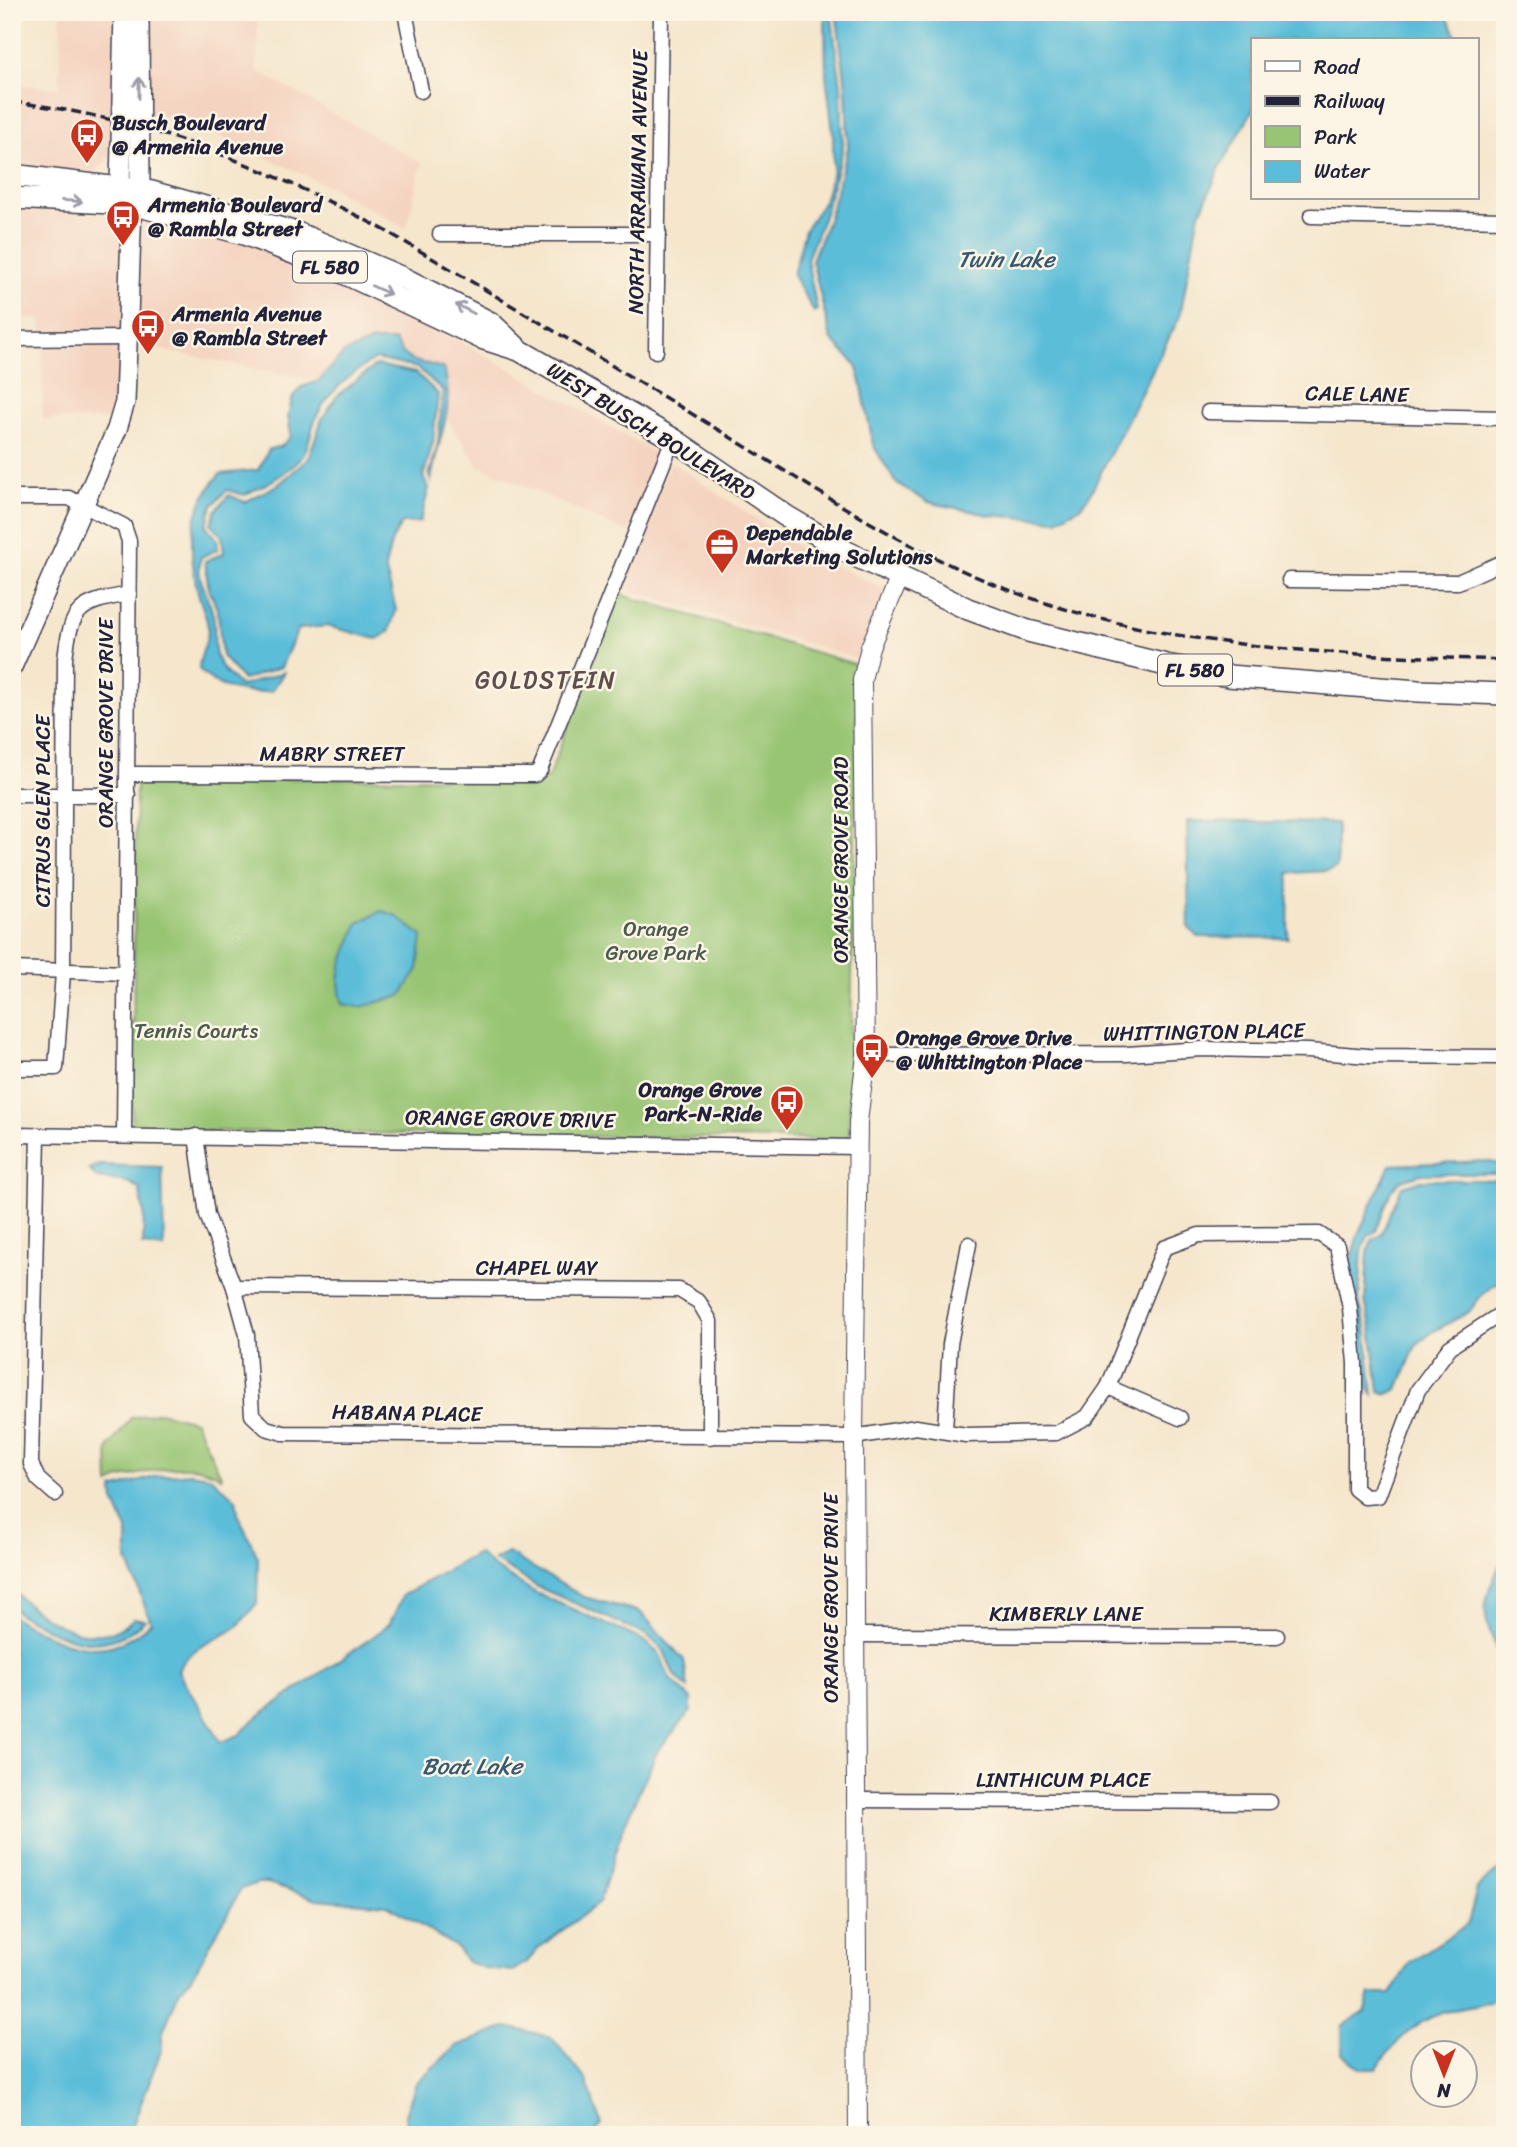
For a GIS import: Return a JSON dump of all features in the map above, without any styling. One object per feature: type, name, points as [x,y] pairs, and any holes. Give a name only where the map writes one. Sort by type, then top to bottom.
[{"type":"main road","points":[[124,12],[131,193]]},
{"type":"main road","points":[[12,667],[18,641],[84,506],[117,429],[125,402],[139,12]]},
{"type":"main road","name":"WEST BUSCH BOULEVARD","points":[[12,175],[131,193],[335,269],[481,338],[519,350],[673,439],[786,516],[900,579],[1028,631],[1166,665],[1228,676],[1418,691],[1505,694]]},
{"type":"main road","name":"WEST BUSCH BOULEVARD","points":[[12,198],[131,193]]},
{"type":"street","points":[[405,12],[421,91]]},
{"type":"street","name":"NORTH ARRAWANA AVENUE","points":[[656,352],[661,12]]},
{"type":"street","points":[[1311,216],[1505,220]]},
{"type":"street","points":[[440,234],[659,234]]},
{"type":"street","points":[[12,339],[129,338]]},
{"type":"street","name":"CALE LANE","points":[[1208,412],[1505,418]]},
{"type":"street","name":"MABRY STREET","points":[[128,774],[535,775],[540,770],[673,439]]},
{"type":"street","points":[[12,498],[69,498],[84,506]]},
{"type":"street","name":"ORANGE GROVE DRIVE","points":[[84,506],[124,526],[129,541],[124,1135],[857,1147],[854,1634],[858,2135]]},
{"type":"street","points":[[1289,580],[1458,582],[1505,561]]},
{"type":"street","name":"ORANGE GROVE ROAD","points":[[857,1147],[866,1055],[862,680],[870,647],[900,579]]},
{"type":"street","name":"CITRUS GLEN PLACE","points":[[12,1068],[56,1068],[63,973],[65,659],[68,626],[81,609],[101,599],[129,594]]},
{"type":"street","points":[[12,795],[128,795]]},
{"type":"street","points":[[12,969],[126,974]]},
{"type":"street","name":"WHITTINGTON PLACE","points":[[866,1055],[1127,1054],[1202,1049],[1308,1051],[1368,1056],[1501,1057]]},
{"type":"street","points":[[12,1135],[124,1135]]},
{"type":"street","points":[[38,1135],[31,1464],[38,1479],[55,1494]]},
{"type":"street","name":"HABANA PLACE","points":[[196,1136],[207,1216],[234,1287],[247,1335],[252,1415],[266,1428],[283,1433],[854,1437],[916,1427],[966,1435],[1056,1433],[1087,1417],[1108,1387],[1164,1248],[1199,1236],[1319,1234],[1338,1246],[1350,1308],[1355,1363],[1355,1489],[1366,1497],[1378,1496],[1418,1390],[1450,1347],[1505,1311]]},
{"type":"street","points":[[945,1430],[950,1344],[970,1244]]},
{"type":"street","name":"CHAPEL WAY","points":[[234,1287],[679,1290],[699,1302],[709,1321],[710,1437]]},
{"type":"street","points":[[1108,1387],[1180,1418]]},
{"type":"street","name":"KIMBERLY LANE","points":[[854,1634],[1277,1636]]},
{"type":"street","name":"LINTHICUM PLACE","points":[[855,1800],[1270,1801]]},
{"type":"shaded area","points":[[61,12],[118,12],[114,152],[96,172],[12,168],[12,85],[59,88]]},
{"type":"shaded area","points":[[145,12],[258,12],[257,71],[422,163],[406,228],[330,187],[183,119],[145,114]]},
{"type":"shaded area","points":[[12,205],[126,215],[123,331],[42,332],[41,319],[12,318]]},
{"type":"shaded area","points":[[138,217],[243,241],[402,308],[660,455],[628,533],[478,465],[448,420],[449,386],[434,365],[413,363],[405,359],[395,341],[328,368],[319,381],[136,345]]},
{"type":"shaded area","points":[[122,345],[113,420],[43,419],[42,346]]},
{"type":"shaded area","points":[[671,462],[801,549],[887,591],[861,660],[620,588]]},
{"type":"green space","name":"Orange Grove Park","points":[[619,594],[858,665],[849,1140],[132,1130],[136,779],[548,778]]},
{"type":"green space","points":[[160,1412],[195,1421],[222,1478],[211,1471],[185,1467],[118,1479],[109,1485],[108,1448],[131,1418]]},
{"type":"water","points":[[825,12],[831,12],[841,86],[843,148],[824,216],[807,259],[817,310],[814,312],[793,275],[805,230],[824,201],[833,171],[833,133],[826,75]]},
{"type":"water","name":"Twin Lake","points":[[836,12],[1421,12],[1448,18],[1456,35],[1453,38],[1251,38],[1251,113],[1220,167],[1198,218],[1180,316],[1089,496],[1080,507],[1057,520],[989,515],[928,502],[896,483],[873,445],[856,365],[831,339],[812,260],[829,218],[848,148],[846,86]]},
{"type":"water","points":[[373,341],[395,341],[411,360],[444,369],[448,398],[431,481],[429,476],[438,443],[443,391],[418,368],[375,359],[332,393],[315,420],[304,452],[290,468],[244,495],[227,490],[212,506],[206,526],[217,539],[218,549],[201,557],[199,564],[199,572],[213,615],[217,658],[228,674],[242,686],[284,672],[272,691],[242,691],[223,686],[199,669],[208,627],[195,579],[192,547],[196,517],[202,502],[220,474],[258,470],[269,449],[282,446],[291,436],[288,415],[293,397],[301,387],[319,381],[344,353]]},
{"type":"water","points":[[376,365],[416,373],[438,394],[433,442],[423,477],[429,488],[420,522],[402,523],[392,540],[385,567],[396,610],[389,632],[377,639],[327,626],[298,629],[281,667],[243,680],[222,656],[218,612],[208,586],[205,561],[224,553],[222,536],[211,524],[216,510],[229,495],[245,502],[279,484],[308,459],[322,419],[337,396]]},
{"type":"water","points":[[1187,821],[1337,823],[1337,867],[1328,871],[1289,873],[1288,938],[1198,937],[1189,928]]},
{"type":"water","points":[[381,911],[395,915],[422,936],[418,969],[401,996],[360,1007],[343,1004],[340,972],[358,923]]},
{"type":"water","points":[[1486,1161],[1505,1165],[1505,1174],[1422,1174],[1401,1180],[1391,1191],[1376,1231],[1368,1236],[1362,1251],[1359,1301],[1366,1328],[1373,1395],[1363,1382],[1356,1353],[1349,1266],[1358,1234],[1390,1165]]},
{"type":"water","points":[[99,1165],[162,1167],[164,1248],[143,1245],[144,1212],[139,1188],[127,1182],[97,1178],[89,1169]]},
{"type":"water","points":[[1422,1180],[1505,1180],[1505,1276],[1481,1296],[1469,1312],[1434,1331],[1416,1345],[1398,1389],[1388,1394],[1379,1391],[1365,1301],[1368,1252],[1372,1240],[1381,1235],[1402,1186]]},
{"type":"water","name":"Boat Lake","points":[[191,1473],[209,1476],[236,1499],[238,1514],[258,1558],[257,1603],[238,1626],[197,1649],[178,1670],[221,1742],[239,1735],[257,1717],[374,1636],[390,1623],[403,1595],[478,1553],[492,1566],[536,1593],[645,1641],[660,1655],[670,1679],[691,1699],[691,1711],[658,1750],[624,1825],[599,1903],[539,1948],[527,1962],[512,1971],[485,1968],[467,1962],[456,1947],[387,1905],[317,1899],[268,1883],[257,1883],[241,1889],[194,1974],[179,1992],[162,2034],[162,2048],[129,2135],[12,2135],[12,1615],[56,1639],[85,1647],[112,1646],[138,1633],[151,1622],[127,1560],[127,1530],[114,1501],[113,1489],[157,1476]]},
{"type":"water","points":[[508,1553],[584,1597],[640,1612],[684,1660],[688,1688],[674,1675],[664,1651],[647,1635],[538,1587],[494,1560]]},
{"type":"water","points":[[1505,1553],[1505,1666],[1490,1632],[1486,1609],[1491,1587]]},
{"type":"water","points":[[12,1589],[53,1622],[87,1634],[104,1634],[120,1629],[134,1618],[145,1620],[113,1640],[82,1641],[51,1631],[19,1614],[12,1607]]},
{"type":"water","points":[[1505,1864],[1505,1993],[1480,2005],[1431,2017],[1404,2035],[1376,2069],[1361,2069],[1342,2054],[1342,2026],[1364,2012],[1370,1994],[1391,1994],[1410,1962],[1468,1924],[1477,1888]]},
{"type":"water","points":[[507,2027],[551,2037],[586,2080],[602,2124],[593,2135],[410,2135],[405,2115],[416,2083],[456,2046]]},
{"type":"railway","points":[[12,102],[62,109],[159,133],[253,167],[344,209],[473,282],[864,519],[935,557],[1009,590],[1130,626],[1254,646],[1505,660]]},
{"type":"place","name":"Busch Boulevard @ Armenia Avenue","points":[[87,165]]},
{"type":"place","name":"Armenia Boulevard @ Rambla Street","points":[[123,247]]},
{"type":"place","name":"Armenia Avenue @ Rambla Street","points":[[148,356]]},
{"type":"place","name":"Dependable Marketing Solutions","points":[[722,575]]},
{"type":"place","name":"Orange Grove Drive @ Whittington Place","points":[[872,1080]]},
{"type":"place","name":"Orange Grove Park-N-Ride","points":[[787,1132]]},
{"type":"district","name":"GOLDSTEIN","points":[[546,680]]},
{"type":"park label","name":"Tennis Courts","points":[[196,1031]]}]
